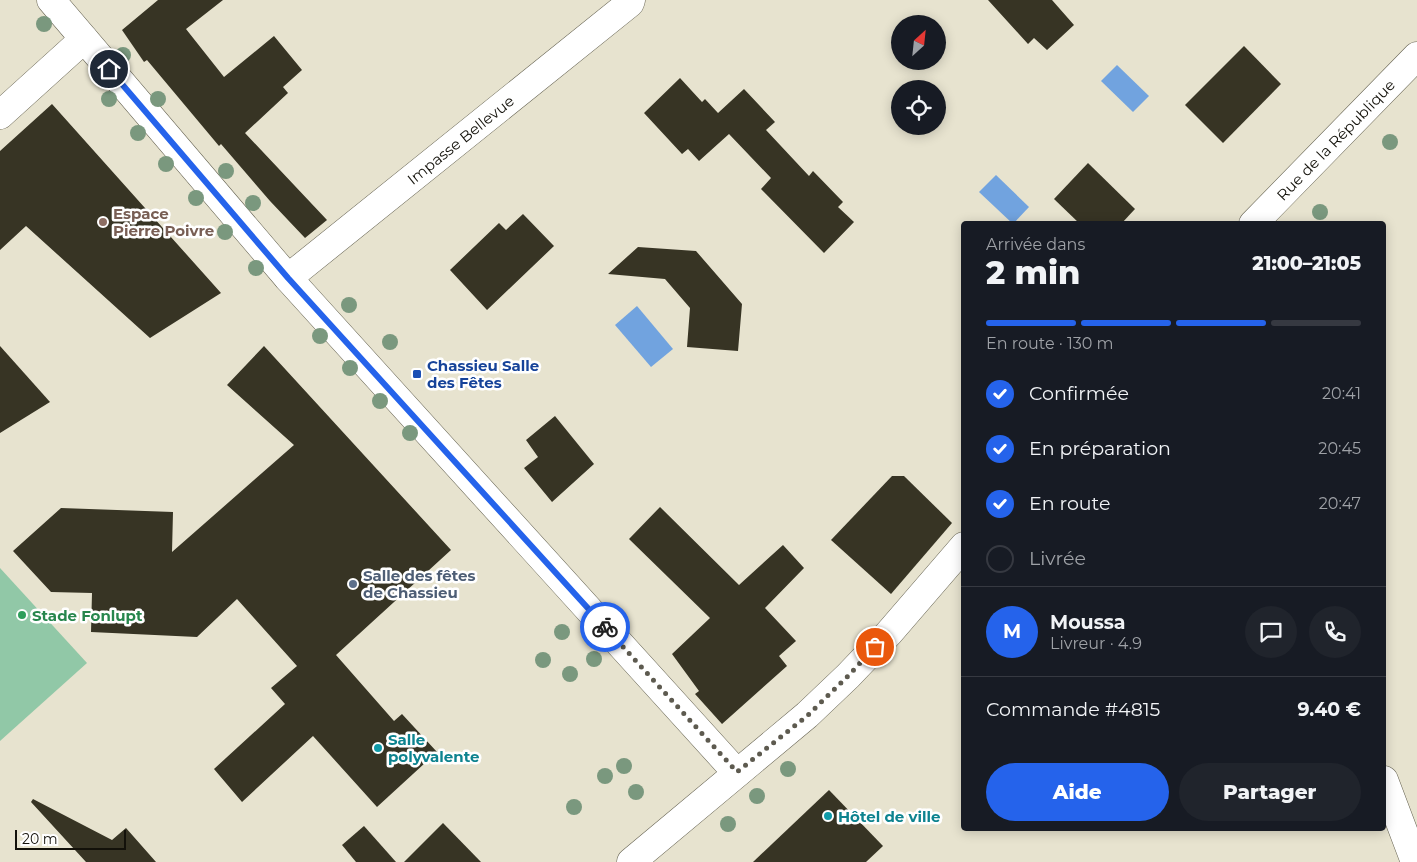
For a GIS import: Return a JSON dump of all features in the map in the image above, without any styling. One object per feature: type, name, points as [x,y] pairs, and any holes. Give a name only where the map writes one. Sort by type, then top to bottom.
[{"type":"street","points":[[51,0],[288,278],[737,772]]},
{"type":"street","name":"Impasse Bellevue","points":[[288,278],[630,3],[631,0]]},
{"type":"street","points":[[0,115],[84,39]]},
{"type":"street","name":"Rue de la République","points":[[1255,221],[1417,56]]},
{"type":"street","points":[[631,862],[737,772],[807,716],[888,633],[961,549]]},
{"type":"street","points":[[1386,785],[1415,862]]},
{"type":"green space","name":"Stade Fonlupt","points":[[0,568],[87,663],[0,741]]},
{"type":"water","points":[[1117,65],[1149,96],[1133,112],[1101,81]]},
{"type":"water","points":[[996,175],[1029,207],[1016,221],[1010,221],[979,192]]},
{"type":"water","points":[[637,306],[673,349],[651,367],[615,325]]},
{"type":"building","points":[[158,0],[223,0],[186,29],[224,77],[274,36],[302,70],[283,87],[288,93],[245,133],[327,220],[305,238],[221,144],[219,146],[147,60],[144,62],[122,30]]},
{"type":"building","points":[[988,0],[1052,0],[1074,25],[1047,50],[1034,38],[1028,44]]},
{"type":"building","points":[[1244,46],[1281,84],[1223,143],[1185,105]]},
{"type":"building","points":[[680,78],[702,102],[705,99],[718,113],[744,89],[775,122],[766,130],[809,176],[813,171],[843,202],[838,207],[854,222],[824,253],[761,189],[771,178],[729,134],[699,161],[688,149],[682,154],[644,113]]},
{"type":"building","name":"Espace Pierre Poivre","points":[[52,104],[221,293],[150,338],[26,226],[0,250],[0,151]]},
{"type":"building","points":[[1088,163],[1135,209],[1124,221],[1077,221],[1054,199]]},
{"type":"building","points":[[523,214],[554,246],[487,310],[450,270],[499,223],[506,230]]},
{"type":"building","points":[[638,247],[696,251],[742,304],[738,351],[687,347],[690,308],[665,279],[608,274]]},
{"type":"building","points":[[0,346],[50,402],[0,433]]},
{"type":"building","points":[[264,346],[451,550],[336,655],[394,721],[402,714],[437,752],[377,807],[313,736],[242,802],[214,769],[285,704],[271,688],[297,666],[237,599],[197,637],[91,632],[92,593],[51,592],[13,551],[61,508],[173,512],[172,552],[294,445],[227,385]]},
{"type":"building","points":[[555,416],[594,464],[552,502],[524,468],[538,457],[526,440]]},
{"type":"building","points":[[892,476],[904,476],[952,523],[891,594],[831,540]]},
{"type":"building","points":[[660,507],[739,585],[783,545],[804,568],[765,608],[796,641],[779,656],[787,666],[722,724],[695,694],[699,691],[672,654],[710,618],[629,539]]},
{"type":"building","name":"Hôtel de ville","points":[[829,790],[883,846],[866,862],[753,862]]},
{"type":"building","points":[[33,799],[112,840],[126,828],[156,862],[86,862],[31,802]]},
{"type":"building","points":[[443,823],[481,862],[404,862]]},
{"type":"building","points":[[364,826],[396,862],[356,862],[342,845]]},
{"type":"way so far","points":[[605,627],[737,772],[807,716],[875,647]]},
{"type":"place","name":"Espace Pierre Poivre","points":[[103,222]]},
{"type":"place","name":"Chassieu Salle des Fêtes","points":[[417,374]]},
{"type":"place","name":"Salle des fêtes de Chassieu","points":[[353,584]]},
{"type":"place","name":"Stade Fonlupt","points":[[22,615]]},
{"type":"place","name":"Salle polyvalente","points":[[378,748]]},
{"type":"place","name":"Hôtel de ville","points":[[828,816]]},
{"type":"route","points":[[109,69],[288,278],[605,627]]}]
